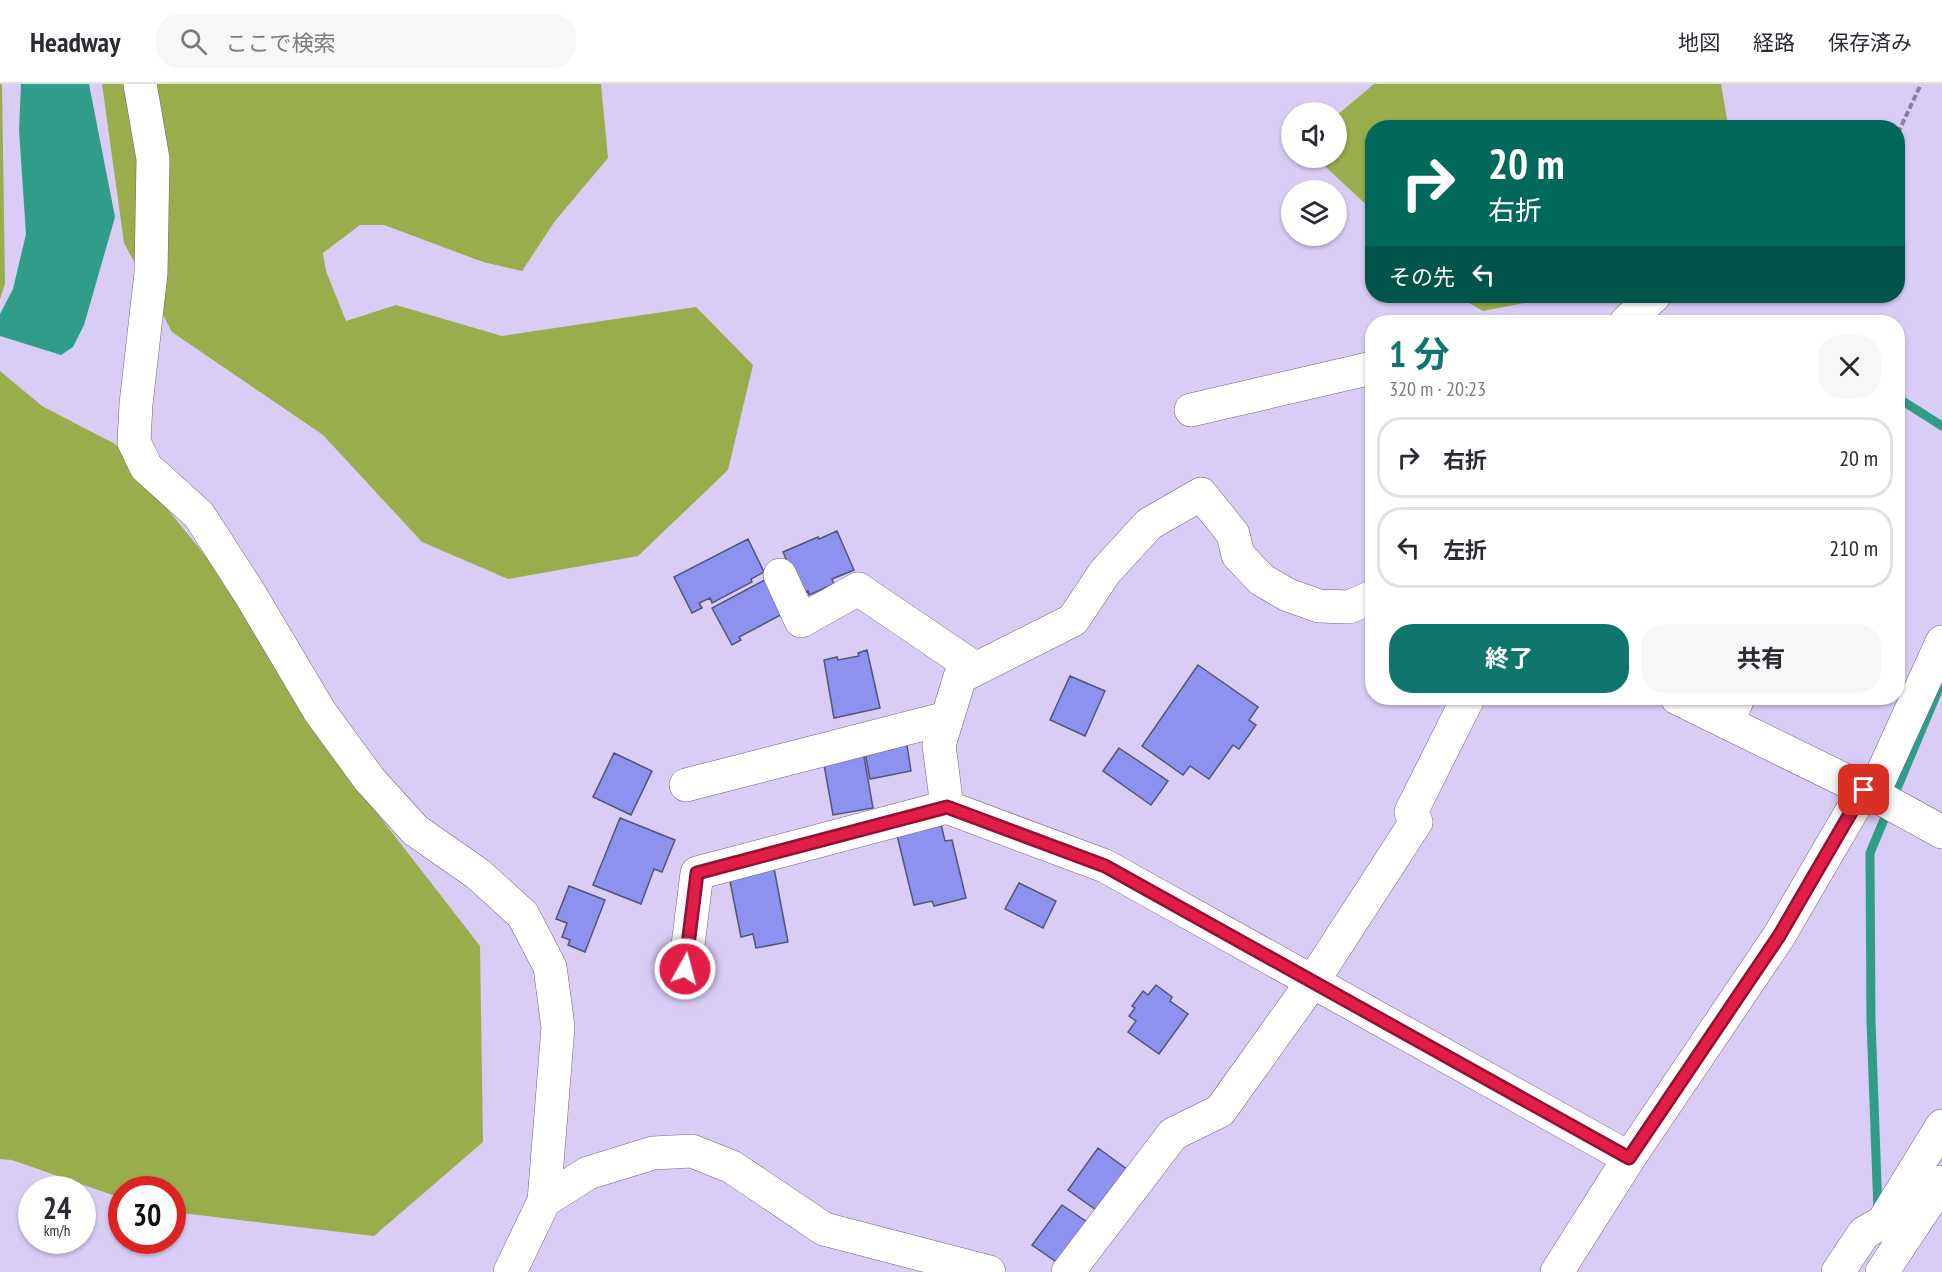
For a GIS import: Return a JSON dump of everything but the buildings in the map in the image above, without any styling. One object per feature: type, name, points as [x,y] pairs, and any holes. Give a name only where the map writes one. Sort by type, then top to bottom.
[{"type":"street","points":[[140,84],[153,159],[151,273],[136,404],[134,442],[146,467],[199,515],[250,594],[320,712],[369,779],[416,830],[478,874],[523,915],[550,967],[558,1027],[544,1201],[510,1272]]},
{"type":"street","points":[[1634,315],[1646,303]]},
{"type":"street","points":[[1191,410],[1365,370]]},
{"type":"street","points":[[947,807],[939,745],[960,677],[1073,620],[1105,572],[1149,524],[1201,494],[1233,534],[1238,555],[1262,579],[1288,595],[1319,606],[1349,607],[1365,600]]},
{"type":"street","points":[[780,575],[801,621],[858,589],[976,669]]},
{"type":"street","points":[[1557,1272],[1629,1158],[1779,936],[1880,798],[1942,642]]},
{"type":"street","points":[[1068,1272],[1173,1134],[1221,1111],[1313,981],[1416,822],[1411,812],[1464,705]]},
{"type":"street","points":[[1710,705],[1733,710],[1880,798],[1942,832]]},
{"type":"street","points":[[686,785],[947,718]]},
{"type":"street","points":[[685,969],[697,873],[947,807],[1105,866],[1629,1158]]},
{"type":"street","points":[[1857,1268],[1864,1233],[1878,1225],[1942,1125]]},
{"type":"street","points":[[544,1201],[588,1173],[652,1153],[692,1151],[732,1167],[824,1229],[989,1272]]},
{"type":"street","points":[[1857,1268],[1942,1182]]},
{"type":"path","points":[[1904,120],[1921,84]]},
{"type":"shaded area","points":[[0,84],[2,84],[5,284],[0,299]]},
{"type":"shaded area","points":[[21,84],[89,84],[115,217],[84,325],[73,347],[61,355],[0,336],[0,314],[13,289],[26,234],[19,130]]},
{"type":"shaded area","points":[[102,84],[601,84],[608,158],[555,221],[522,271],[483,262],[384,225],[360,225],[323,253],[326,271],[346,321],[396,305],[502,336],[696,307],[753,365],[728,470],[638,556],[508,579],[422,542],[323,435],[172,332],[124,243]]},
{"type":"shaded area","points":[[1374,84],[1721,84],[1727,120],[1365,120],[1365,204],[1347,187],[1347,180],[1340,180],[1327,168],[1347,168],[1347,107]]},
{"type":"shaded area","points":[[1469,303],[1524,303],[1483,311]]},
{"type":"shaded area","points":[[0,371],[42,406],[115,444],[228,584],[318,737],[480,946],[483,1142],[374,1236],[186,1214],[186,1176],[108,1176],[108,1193],[96,1189],[96,1176],[58,1176],[12,1160],[0,1159]]},
{"type":"waterway","points":[[1905,402],[1942,426]]},
{"type":"waterway","points":[[1878,1211],[1871,1021],[1870,853],[1942,681]]},
{"type":"route","points":[[685,969],[697,873],[947,807],[1105,866],[1629,1158],[1779,936],[1864,790]]}]
